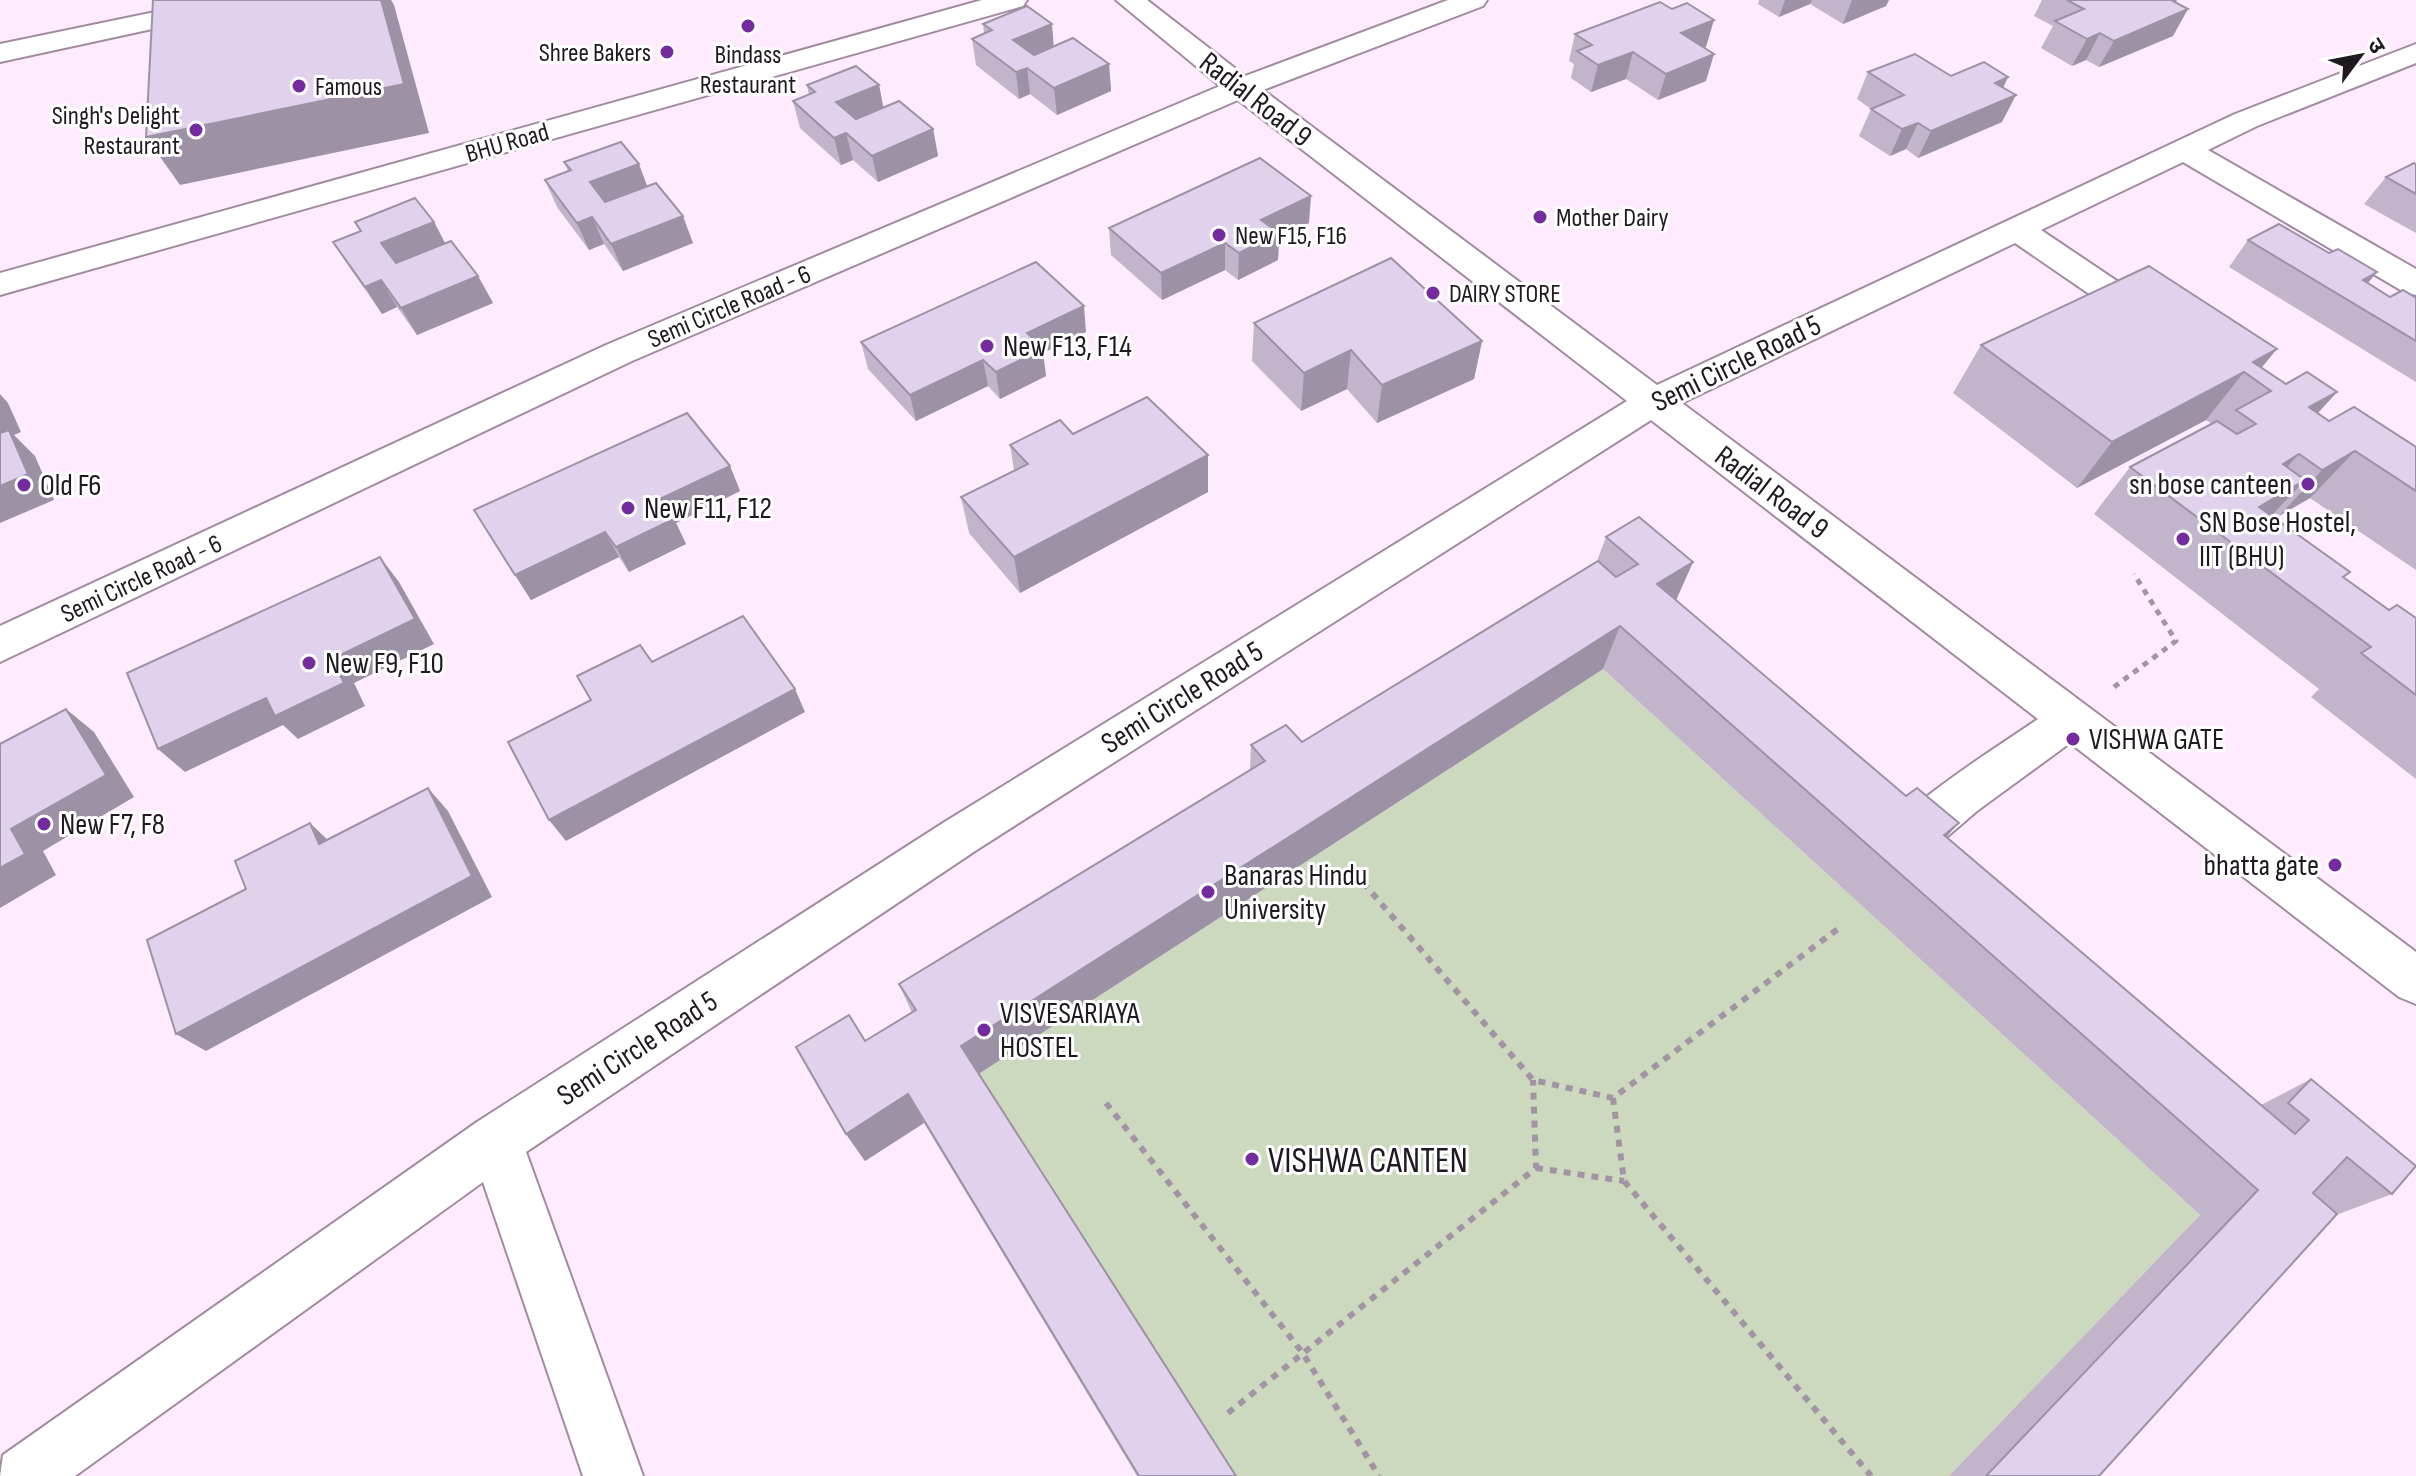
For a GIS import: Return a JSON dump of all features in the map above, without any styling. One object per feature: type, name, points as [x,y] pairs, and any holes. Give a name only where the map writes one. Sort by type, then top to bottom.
[{"type":"street","name":"BHU Road","points":[[0,284],[1013,0]]},
{"type":"street","name":"Radial Road 9","points":[[1130,0],[1652,402],[2416,981]]},
{"type":"street","name":"Semi Circle Road - 6","points":[[0,645],[619,353],[1241,88],[1473,0]]},
{"type":"street","points":[[0,53],[179,15]]},
{"type":"street","name":"Semi Circle Road 5","points":[[24,1476],[496,1141],[959,837],[1652,402],[2246,120],[2416,53]]},
{"type":"street","points":[[2185,150],[2416,284]]},
{"type":"street","points":[[2017,229],[2184,343]]},
{"type":"street","points":[[1891,857],[1961,797],[2071,719]]},
{"type":"street","points":[[496,1141],[613,1476]]},
{"type":"path","points":[[2071,719],[2176,641],[2134,574]]},
{"type":"path","points":[[1354,872],[1533,1080],[1613,1098],[1839,928]]},
{"type":"path","points":[[1533,1080],[1536,1168]]},
{"type":"path","points":[[1613,1098],[1624,1181],[1871,1476]]},
{"type":"path","points":[[1106,1103],[1302,1352],[1379,1476]]},
{"type":"path","points":[[1228,1413],[1536,1168],[1624,1181]]},
{"type":"green space","points":[[1603,669],[2200,1215],[1949,1476],[1227,1476],[974,1077]]},
{"type":"building","points":[[153,0],[381,0],[404,84],[146,137]]},
{"type":"building","points":[[2067,0],[2171,0],[2188,9],[2114,41],[2100,33],[2087,39],[2055,21],[2084,9]]},
{"type":"building","points":[[1660,2],[1672,9],[1687,3],[1714,20],[1681,33],[1714,54],[1666,74],[1633,52],[1598,65],[1577,51],[1592,45],[1575,34]]},
{"type":"building","points":[[1027,6],[1052,24],[1013,40],[1034,55],[1073,38],[1109,64],[1054,88],[1027,68],[1016,72],[972,39],[992,30],[983,24]]},
{"type":"building","points":[[1915,54],[1951,76],[1984,62],[2008,77],[1995,83],[2016,95],[1931,131],[1918,123],[1902,129],[1871,109],[1904,95],[1868,72]]},
{"type":"building","points":[[856,66],[879,85],[836,102],[856,119],[899,101],[933,129],[872,156],[846,133],[834,138],[793,101],[815,92],[807,85]]},
{"type":"building","points":[[621,142],[639,164],[590,182],[605,202],[656,183],[683,216],[611,244],[592,217],[577,223],[545,180],[571,170],[564,162]]},
{"type":"building","points":[[1260,158],[1311,196],[1261,220],[1279,233],[1239,253],[1225,243],[1161,273],[1109,228]]},
{"type":"building","points":[[2414,163],[2416,194],[2386,177]]},
{"type":"building","points":[[415,198],[434,222],[381,243],[396,263],[451,241],[478,276],[401,308],[381,280],[365,287],[333,242],[361,231],[355,222]]},
{"type":"building","points":[[2279,224],[2329,253],[2338,249],[2377,272],[2363,280],[2390,297],[2403,290],[2416,298],[2416,341],[2248,240]]},
{"type":"building","points":[[1391,258],[1482,341],[1382,385],[1351,350],[1304,373],[1254,323]]},
{"type":"building","points":[[1036,262],[1084,306],[1027,333],[1043,349],[996,372],[983,360],[910,395],[861,342]]},
{"type":"building","points":[[2149,266],[2277,349],[2253,362],[2286,384],[2307,372],[2337,392],[2309,407],[2329,421],[2354,407],[2416,447],[2416,491],[2355,451],[2322,470],[2299,454],[2283,464],[2305,480],[2259,507],[2350,572],[2343,577],[2389,610],[2397,605],[2416,618],[2416,695],[2361,653],[2371,647],[2130,467],[2217,421],[2237,434],[2256,424],[2236,410],[2271,391],[2244,372],[2112,442],[1981,345]]},
{"type":"building","points":[[1147,397],[1208,455],[1014,557],[961,497],[1028,464],[1010,445],[1060,420],[1073,434]]},
{"type":"building","name":"New F11, F12","points":[[687,413],[730,466],[660,499],[674,519],[616,547],[605,532],[515,575],[474,510]]},
{"type":"building","points":[[9,430],[28,474],[0,486],[0,433]]},
{"type":"building","points":[[1639,517],[1693,562],[1657,584],[1906,796],[1917,788],[1959,823],[1944,835],[2295,1134],[2309,1120],[2288,1103],[2311,1079],[2416,1166],[2392,1194],[2347,1157],[2313,1193],[2337,1214],[2099,1476],[1986,1476],[2258,1190],[1620,626],[961,1046],[1236,1476],[1139,1476],[908,1094],[846,1134],[796,1047],[849,1015],[865,1041],[916,1010],[899,984],[1265,761],[1251,745],[1286,725],[1302,742],[1598,561],[1616,577],[1638,564],[1606,537]]},
{"type":"building","points":[[380,557],[415,619],[332,659],[344,683],[275,716],[266,698],[158,749],[127,673]]},
{"type":"building","points":[[743,616],[795,689],[549,820],[508,742],[591,700],[577,676],[640,645],[652,662]]},
{"type":"building","points":[[66,709],[106,775],[11,829],[25,854],[0,868],[0,744]]},
{"type":"building","points":[[428,788],[472,876],[176,1034],[147,940],[246,889],[235,861],[310,823],[319,844]]},
{"type":"place","name":"Bindass Restaurant","points":[[748,26]]},
{"type":"place","name":"Shree Bakers","points":[[667,52]]},
{"type":"place","name":"Famous","points":[[299,86]]},
{"type":"place","name":"Singh's Delight Restaurant","points":[[196,130]]},
{"type":"place","name":"Mother Dairy","points":[[1540,217]]},
{"type":"place","name":"New F15, F16","points":[[1219,235]]},
{"type":"place","name":"DAIRY STORE","points":[[1433,293]]},
{"type":"place","name":"New F13, F14","points":[[987,346]]},
{"type":"place","name":"sn bose canteen","points":[[2308,484]]},
{"type":"place","name":"Old F6","points":[[24,485]]},
{"type":"place","name":"New F11, F12","points":[[628,508]]},
{"type":"place","name":"SN Bose Hostel, IIT (BHU)","points":[[2183,539]]},
{"type":"place","name":"New F9, F10","points":[[309,663]]},
{"type":"place","name":"VISHWA GATE","points":[[2073,739]]},
{"type":"place","name":"New F7, F8","points":[[44,824]]},
{"type":"place","name":"bhatta gate","points":[[2335,865]]},
{"type":"place","name":"Banaras Hindu University","points":[[1208,892]]},
{"type":"place","name":"VISVESARIAYA HOSTEL","points":[[984,1030]]},
{"type":"place","name":"VISHWA CANTEN","points":[[1252,1159]]}]
